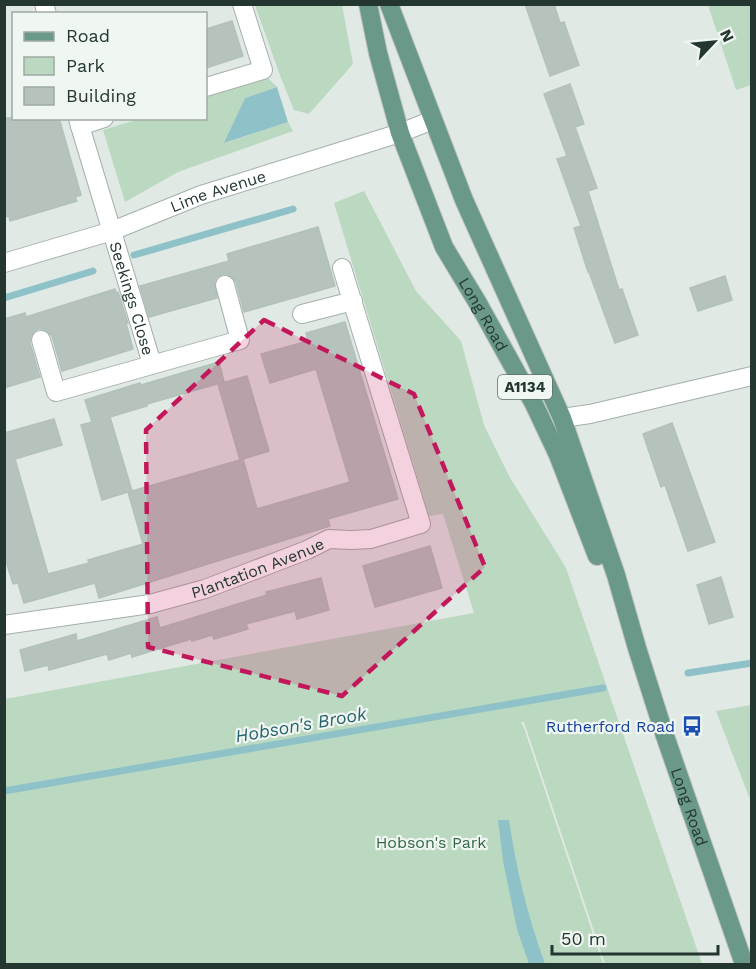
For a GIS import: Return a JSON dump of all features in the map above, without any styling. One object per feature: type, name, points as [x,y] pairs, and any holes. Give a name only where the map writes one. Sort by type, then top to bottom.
[{"type":"main road","name":"Long Road","points":[[368,4],[378,53],[400,133],[444,247],[534,404],[558,455],[604,574],[637,648]]},
{"type":"main road","name":"Long Road","points":[[389,4],[464,200],[562,418],[616,574],[664,733],[744,964]]},
{"type":"street","points":[[207,87],[263,70],[242,4]]},
{"type":"street","name":"Lime Avenue","points":[[4,262],[112,231],[201,195],[400,133],[433,120]]},
{"type":"street","name":"Seekings Close","points":[[79,122],[152,364]]},
{"type":"street","name":"Plantation Avenue","points":[[4,626],[150,604],[205,590],[307,550],[329,539],[371,539],[421,524],[342,268]]},
{"type":"street","name":"Seekings Close","points":[[41,340],[56,392],[240,340],[225,285]]},
{"type":"street","points":[[302,314],[353,301]]},
{"type":"street","points":[[562,418],[590,414],[752,376]]},
{"type":"highlighted area","points":[[264,320],[414,394],[485,567],[342,696],[148,647],[146,430]]},
{"type":"green space","points":[[255,5],[342,5],[353,64],[309,114],[294,110]]},
{"type":"green space","points":[[708,5],[751,5],[751,85],[736,90]]},
{"type":"green space","points":[[268,78],[277,87],[245,98],[225,143],[288,122],[293,131],[178,172],[125,202],[103,130],[136,120],[207,120],[207,97]]},
{"type":"green space","name":"Hobson's Park","points":[[364,191],[416,291],[461,341],[484,425],[509,476],[566,568],[702,964],[605,964],[524,722],[521,722],[603,964],[5,964],[5,699],[474,613],[443,514],[429,516],[334,203]]},
{"type":"green space","points":[[752,705],[751,802],[716,711]]},
{"type":"water","points":[[277,87],[288,122],[224,143],[245,98]]},
{"type":"water","points":[[498,820],[509,820],[523,893],[545,964],[529,964],[517,929],[503,861]]},
{"type":"building","points":[[525,4],[554,4],[560,23],[564,22],[579,65],[550,76]]},
{"type":"building","points":[[232,21],[243,56],[207,68],[207,29]]},
{"type":"building","points":[[570,84],[584,124],[575,127],[597,188],[588,191],[619,290],[622,289],[638,335],[615,343],[574,228],[581,226],[557,159],[567,156],[544,94]]},
{"type":"building","points":[[4,118],[60,120],[81,195],[75,197],[77,201],[10,221],[9,216],[4,217]]},
{"type":"building","points":[[318,227],[335,286],[244,312],[236,282],[232,277],[223,274],[217,277],[214,283],[217,298],[149,317],[140,286],[229,261],[227,254]]},
{"type":"building","points":[[725,276],[732,300],[698,311],[690,288]]},
{"type":"building","points":[[115,289],[128,323],[126,323],[133,349],[62,371],[52,336],[43,329],[38,329],[30,338],[30,343],[40,377],[4,388],[4,319],[25,313],[26,317]]},
{"type":"building","points":[[345,322],[398,499],[328,519],[330,526],[99,598],[95,583],[24,603],[18,583],[13,584],[4,555],[4,433],[54,419],[62,445],[15,459],[48,574],[89,563],[88,560],[143,544],[128,492],[102,500],[81,425],[92,422],[85,400],[140,383],[141,385],[219,362],[224,382],[110,417],[132,491],[240,460],[218,384],[247,376],[269,451],[243,459],[257,509],[350,482],[316,369],[270,383],[261,354],[308,341],[306,333]]},
{"type":"building","points":[[672,423],[715,542],[688,551],[665,485],[661,487],[643,434]]},
{"type":"building","points":[[430,546],[442,588],[375,607],[363,566]]},
{"type":"building","points":[[721,577],[733,617],[709,624],[697,585]]},
{"type":"building","points":[[321,578],[329,610],[297,619],[295,611],[246,624],[248,629],[214,639],[212,635],[192,641],[191,639],[132,657],[131,653],[109,660],[107,654],[49,670],[48,665],[25,671],[20,650],[76,634],[77,641],[157,617],[160,628],[267,595],[266,592]]},
{"type":"waterway","points":[[134,255],[293,209]]},
{"type":"waterway","points":[[4,298],[93,271]]},
{"type":"waterway","name":"Hobson's Brook","points":[[688,673],[752,663]]},
{"type":"waterway","name":"Hobson's Brook","points":[[4,791],[603,688]]},
{"type":"place","name":"Rutherford Road","points":[[692,726]]}]
